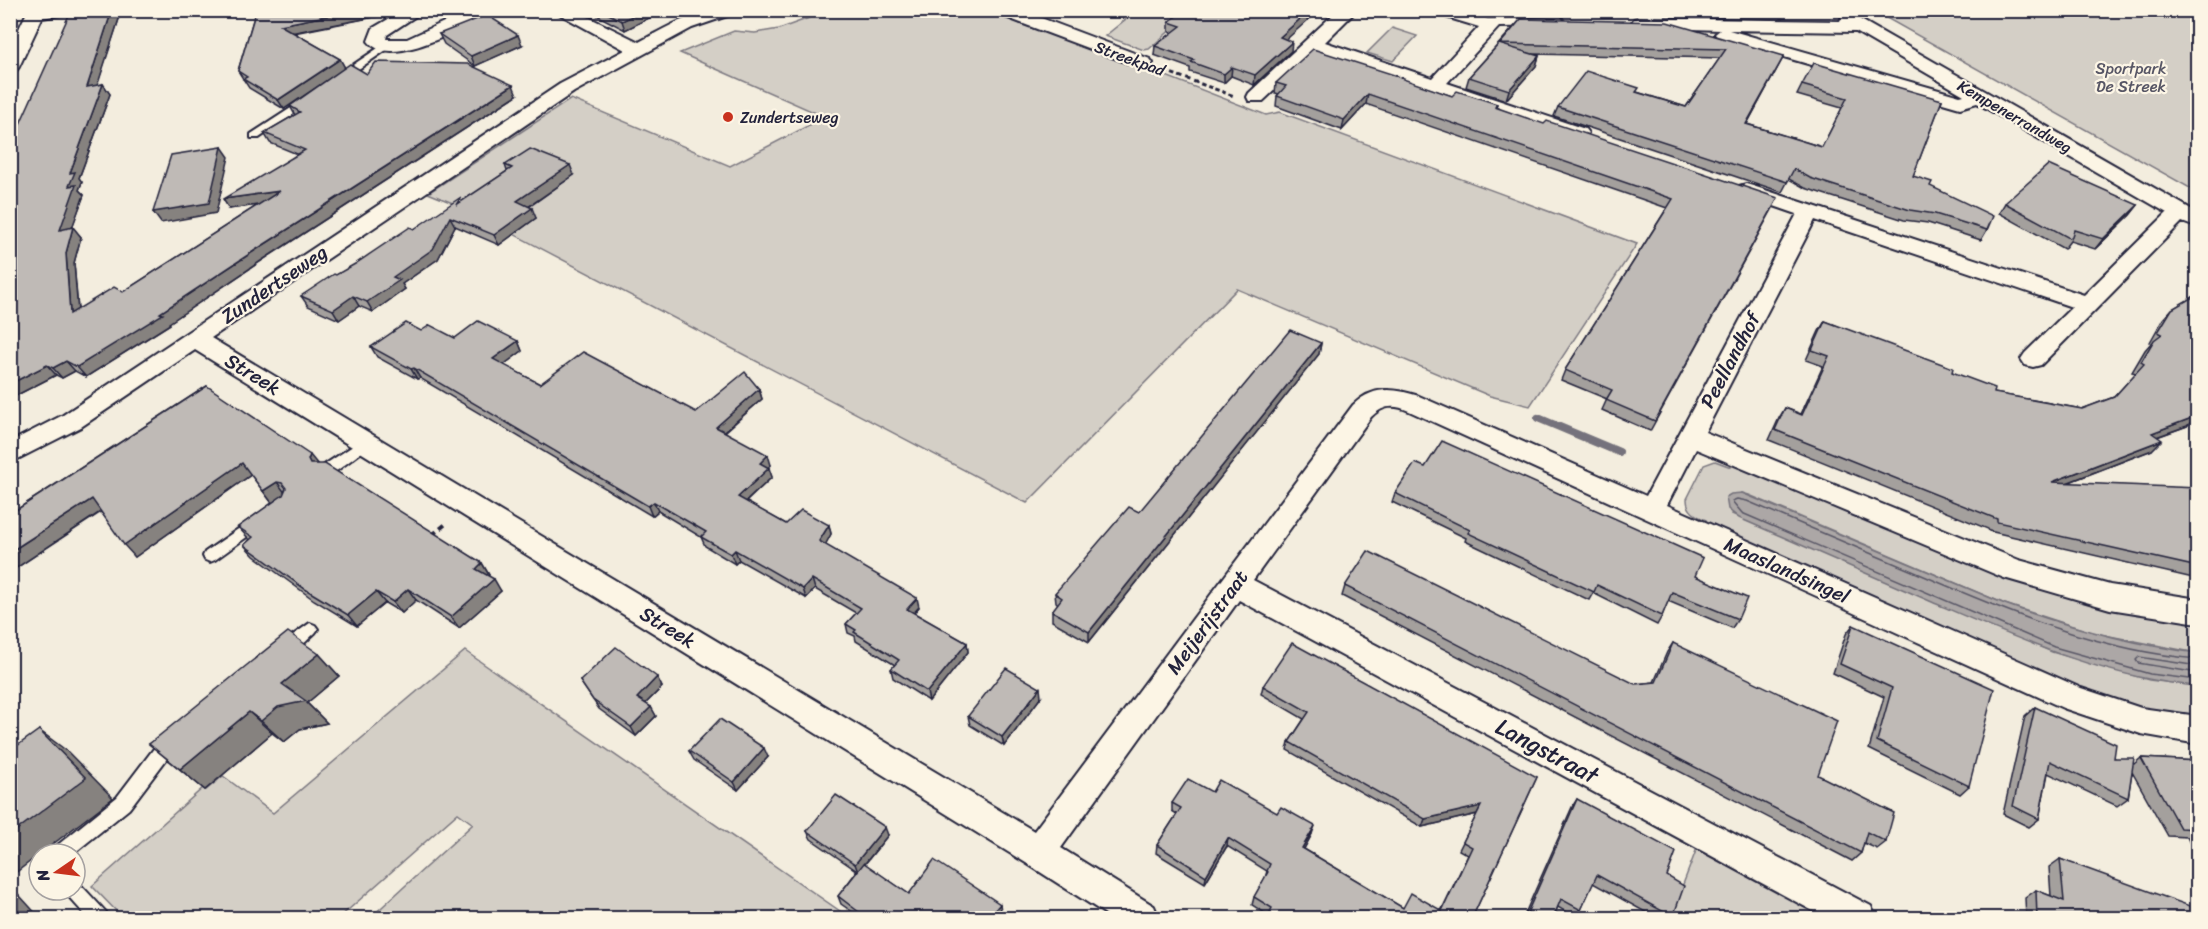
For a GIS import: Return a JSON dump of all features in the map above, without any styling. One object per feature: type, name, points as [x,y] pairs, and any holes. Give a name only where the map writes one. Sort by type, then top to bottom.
[{"type":"street","points":[[10,67],[36,12],[60,10]]},
{"type":"street","points":[[417,10],[379,32],[377,41],[387,46],[411,44],[485,10]]},
{"type":"street","points":[[560,10],[638,48]]},
{"type":"street","name":"Zundertseweg","points":[[10,454],[72,421],[567,88],[686,24],[727,10]]},
{"type":"street","name":"Streekpad","points":[[1003,10],[1144,63]]},
{"type":"street","points":[[1256,97],[1349,10]]},
{"type":"street","points":[[1442,10],[1490,25]]},
{"type":"street","name":"Kempenerrandweg","points":[[1832,10],[2189,217]]},
{"type":"street","points":[[1435,85],[1490,25],[1503,21],[1576,22]]},
{"type":"street","points":[[1622,23],[1861,27]]},
{"type":"street","points":[[1689,24],[1960,102],[1979,96]]},
{"type":"street","points":[[1313,44],[1594,138]]},
{"type":"street","points":[[1730,184],[2087,304]]},
{"type":"street","name":"Peellandhof","points":[[1652,509],[1809,211]]},
{"type":"street","points":[[2032,359],[2087,304],[2189,217]]},
{"type":"street","name":"Streek","points":[[194,338],[1038,852],[1142,918]]},
{"type":"street","name":"Maaslandsingel","points":[[1382,398],[1409,401],[2074,699],[2141,721],[2198,730]]},
{"type":"street","name":"Meijerijstraat","points":[[1038,852],[1362,411],[1370,403],[1382,398]]},
{"type":"street","points":[[1690,436],[2014,570],[2110,597],[2198,610]]},
{"type":"street","name":"Langstraat","points":[[1235,584],[1858,918]]},
{"type":"lane","points":[[332,84],[387,46]]},
{"type":"lane","points":[[255,136],[313,97]]},
{"type":"lane","points":[[327,471],[365,443]]},
{"type":"lane","points":[[210,556],[267,515]]},
{"type":"lane","points":[[269,662],[310,628]]},
{"type":"lane","points":[[75,842],[123,803],[164,748],[190,726]]},
{"type":"lane","points":[[85,902],[100,918]]},
{"type":"path","name":"Streekpad","points":[[1144,63],[1252,102],[1256,97]]},
{"type":"path","points":[[432,536],[469,505]]},
{"type":"green space","points":[[997,10],[1266,115],[1280,112],[1637,244],[1530,406],[1490,396],[1237,289],[1027,503],[460,206],[428,193],[571,99],[730,166],[825,117],[680,53],[734,31],[755,33],[779,29],[809,18],[819,11]]},
{"type":"green space","points":[[1136,11],[1163,11],[1183,19],[1149,49],[1144,50],[1105,36]]},
{"type":"green space","name":"Sportpark De Streek","points":[[1874,11],[2197,11],[2197,192]]},
{"type":"green space","points":[[1392,28],[1417,36],[1393,61],[1367,53]]},
{"type":"green space","points":[[1715,461],[1731,467],[1734,462],[1994,570],[2197,619],[2197,653],[2094,633],[2005,604],[1749,495],[1742,493],[1732,514],[2052,652],[2149,680],[2197,686],[2197,720],[2122,707],[1704,526],[1706,520],[1693,512],[1687,499],[1704,465]]},
{"type":"green space","points":[[465,651],[850,918],[370,918],[473,824],[458,813],[339,918],[123,918],[92,886],[203,788],[206,790],[223,776],[273,813]]},
{"type":"green space","points":[[1697,848],[1837,918],[1670,918]]},
{"type":"water","points":[[1742,493],[2005,604],[2124,640],[2197,653],[2197,686],[2162,682],[2095,666],[2029,643],[1964,616],[1739,518],[1728,509],[1726,497]]},
{"type":"building","points":[[112,10],[87,87],[103,84],[70,173],[75,172],[69,186],[76,185],[60,230],[73,227],[66,253],[70,314],[114,287],[123,292],[280,191],[223,199],[305,150],[264,133],[300,112],[290,106],[350,64],[367,74],[376,62],[468,64],[513,85],[160,313],[163,314],[77,367],[66,361],[53,368],[47,365],[10,384],[10,146],[69,15]]},
{"type":"building","points":[[256,10],[356,10],[280,25],[340,59],[278,100],[243,79],[247,77],[238,71]]},
{"type":"building","points":[[601,10],[644,10],[622,21]]},
{"type":"building","points":[[1184,10],[1310,10],[1280,37],[1292,42],[1255,75],[1232,67],[1224,74],[1155,46],[1181,26],[1169,22]]},
{"type":"building","points":[[487,15],[518,35],[471,56],[439,34]]},
{"type":"building","points":[[1521,19],[1667,22],[1784,56],[1746,124],[1822,147],[1847,98],[1802,85],[1814,63],[1942,100],[1913,176],[1932,182],[1930,186],[1993,216],[1987,230],[1935,214],[1910,210],[1810,178],[1794,169],[1787,182],[1558,107],[1586,71],[1639,88],[1636,92],[1686,107],[1726,49],[1500,44]]},
{"type":"building","points":[[1499,44],[1539,56],[1509,90],[1469,77]]},
{"type":"building","points":[[1313,49],[1452,96],[1457,91],[1497,104],[1495,107],[1544,124],[1547,121],[1778,198],[1655,421],[1606,400],[1612,390],[1565,370],[1673,199],[1368,94],[1344,120],[1277,96],[1286,86],[1276,83]]},
{"type":"building","points":[[222,147],[209,203],[153,212],[171,155]]},
{"type":"building","points":[[530,149],[570,165],[517,201],[532,208],[494,235],[450,217],[433,249],[393,277],[400,280],[367,302],[353,296],[333,310],[301,296],[334,274],[355,264],[410,227],[414,229],[461,197],[456,205],[512,168],[505,165]]},
{"type":"building","points":[[2048,165],[2138,205],[2103,239],[2074,230],[2071,239],[2005,203]]},
{"type":"building","points":[[2198,294],[2197,416],[2152,433],[2162,440],[2052,482],[2198,488],[2198,567],[1997,522],[1997,519],[1775,430],[1785,408],[1802,415],[1829,356],[1812,350],[1825,321],[1953,368],[1952,372],[1995,388],[1994,393],[2082,409],[2114,397],[2144,364],[2141,362],[2154,340],[2162,334],[2158,332],[2172,309]]},
{"type":"building","points":[[478,321],[518,341],[493,359],[540,384],[583,352],[696,412],[745,372],[759,389],[716,427],[768,455],[760,463],[769,468],[738,497],[786,524],[801,510],[829,525],[819,541],[917,598],[907,609],[967,643],[927,692],[891,669],[899,660],[854,632],[856,630],[846,624],[861,608],[812,579],[803,589],[735,550],[731,554],[701,537],[706,532],[654,502],[648,506],[414,368],[411,369],[371,347],[406,323],[421,331],[430,325],[455,338]]},
{"type":"building","points":[[1290,330],[1321,343],[1089,632],[1052,611],[1062,598],[1055,593],[1129,507],[1139,512]]},
{"type":"building","points":[[207,386],[310,455],[308,460],[310,464],[325,464],[482,563],[476,569],[494,579],[451,617],[408,589],[393,602],[376,592],[348,615],[305,589],[244,545],[253,537],[238,527],[283,495],[286,488],[282,483],[277,482],[263,491],[242,463],[124,545],[92,499],[10,552],[10,514]]},
{"type":"building","points":[[1442,441],[1703,558],[1695,576],[1747,598],[1738,619],[1672,592],[1662,616],[1597,585],[1594,592],[1468,533],[1470,530],[1395,493],[1415,463],[1425,467]]},
{"type":"building","points":[[1368,551],[1635,684],[1656,682],[1673,643],[1837,721],[1818,775],[1894,813],[1886,842],[1867,832],[1861,853],[1345,586]]},
{"type":"building","points":[[1853,625],[1994,689],[1969,786],[1877,741],[1892,688],[1840,664]]},
{"type":"building","points":[[288,632],[319,654],[282,684],[306,701],[278,707],[261,721],[249,712],[180,769],[149,744]]},
{"type":"building","points":[[1292,643],[1537,777],[1472,918],[1276,918],[1269,914],[1272,908],[1254,897],[1270,864],[1228,838],[1206,876],[1157,845],[1181,808],[1172,803],[1188,779],[1212,792],[1219,780],[1277,813],[1281,807],[1315,826],[1302,848],[1403,908],[1411,893],[1442,911],[1472,847],[1463,842],[1481,806],[1425,819],[1289,742],[1309,712],[1263,686]]},
{"type":"building","points":[[616,647],[657,677],[637,698],[651,707],[631,727],[593,700],[580,681]]},
{"type":"building","points":[[1006,668],[1040,688],[1002,737],[968,716]]},
{"type":"building","points":[[2035,707],[2116,744],[2114,758],[2134,758],[2128,798],[2050,761],[2039,819],[2013,806]]},
{"type":"building","points":[[720,719],[764,748],[734,782],[689,751]]},
{"type":"building","points":[[39,730],[86,778],[10,835],[10,751]]},
{"type":"building","points":[[2141,758],[2198,761],[2198,829],[2180,828]]},
{"type":"building","points":[[836,795],[885,827],[855,864],[807,831]]},
{"type":"building","points":[[1577,799],[1676,852],[1667,876],[1684,886],[1673,917],[1597,875],[1581,910],[1561,899],[1553,918],[1525,918]]},
{"type":"building","points":[[2060,859],[2198,909],[2198,918],[2037,918],[2036,890],[2064,901]]},
{"type":"building","points":[[934,860],[1000,904],[988,918],[854,918],[859,912],[838,896],[864,863],[909,894]]},
{"type":"building","points":[[10,902],[25,918],[10,918]]},
{"type":"waterway","points":[[1538,418],[1619,452]]},
{"type":"place","name":"Zundertseweg","points":[[728,117]]}]
